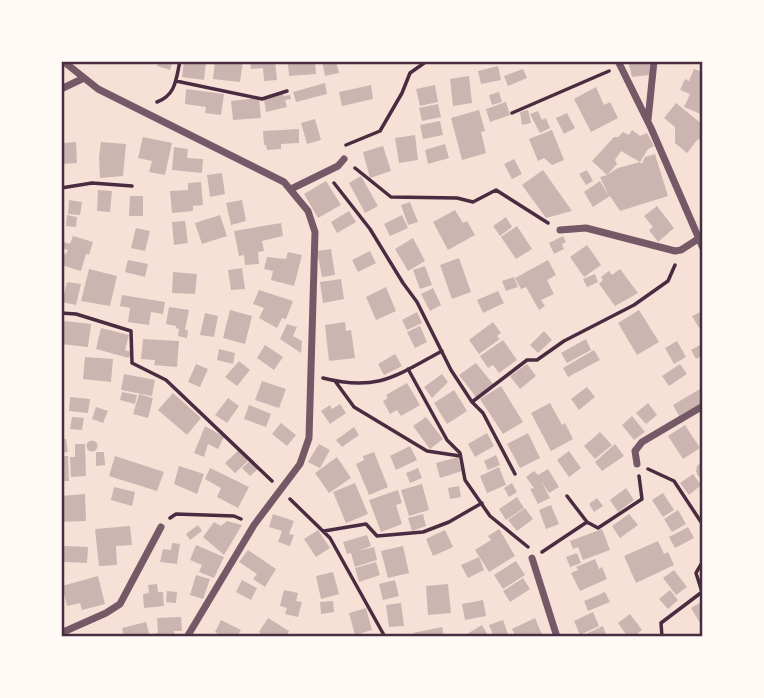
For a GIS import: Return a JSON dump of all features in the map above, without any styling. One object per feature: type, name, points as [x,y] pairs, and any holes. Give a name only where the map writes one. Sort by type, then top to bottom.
[{"type":"street","points":[[63,61],[98,89],[284,182],[311,218],[316,238],[310,351],[311,430],[300,464],[254,525],[187,637]]},
{"type":"street","points":[[648,121],[654,61]]},
{"type":"street","points":[[619,64],[648,121],[703,248]]},
{"type":"street","points":[[61,89],[84,78]]},
{"type":"street","points":[[291,189],[338,166],[344,159]]},
{"type":"street","points":[[560,230],[586,228],[668,250],[681,250],[698,239]]},
{"type":"street","points":[[636,464],[635,452],[642,442],[703,406]]},
{"type":"street","points":[[61,633],[120,604],[161,527]]},
{"type":"street","points":[[532,558],[557,637]]},
{"type":"path","points":[[140,110],[166,99],[175,86],[180,61]]},
{"type":"path","points":[[427,61],[410,73],[380,131],[346,144],[344,159],[391,197],[457,198],[473,202],[496,190],[560,230]]},
{"type":"path","points":[[512,113],[619,64]]},
{"type":"path","points":[[176,81],[262,99],[287,91]]},
{"type":"path","points":[[325,173],[370,229],[402,283],[418,302],[442,351],[472,402],[483,413],[516,474]]},
{"type":"path","points":[[61,188],[92,183],[132,186]]},
{"type":"path","points":[[472,402],[527,360],[537,360],[564,341],[634,305],[667,281],[681,250]]},
{"type":"path","points":[[61,313],[76,313],[131,331],[132,363],[166,380],[331,538],[384,637]]},
{"type":"path","points":[[442,351],[389,380],[365,385],[335,381],[355,407],[427,451],[460,456]]},
{"type":"path","points":[[408,369],[447,440],[460,456],[466,480],[490,516],[531,549],[532,558],[587,522]]},
{"type":"path","points":[[568,496],[587,522],[597,528],[642,499],[636,464]]},
{"type":"path","points":[[636,464],[674,481],[703,525]]},
{"type":"path","points":[[324,531],[366,524],[377,536],[423,532],[449,522],[482,503]]},
{"type":"path","points":[[161,527],[176,514],[234,516],[254,525]]},
{"type":"path","points":[[662,637],[661,623],[702,592],[696,573],[703,561]]},
{"type":"building","points":[[159,61],[173,61],[170,70],[157,66]]},
{"type":"building","points":[[184,61],[206,61],[204,80],[182,77]]},
{"type":"building","points":[[215,61],[243,61],[240,82],[213,79]]},
{"type":"building","points":[[250,61],[275,61],[277,80],[264,81],[263,68],[251,69]]},
{"type":"building","points":[[315,61],[316,74],[289,76],[288,63]]},
{"type":"building","points":[[322,61],[336,61],[339,73],[325,76]]},
{"type":"building","points":[[628,61],[650,61],[649,75],[632,77]]},
{"type":"building","points":[[498,66],[501,80],[481,84],[478,71]]},
{"type":"building","points":[[523,69],[527,78],[508,86],[504,76]]},
{"type":"building","points":[[694,69],[703,72],[703,115],[684,107],[690,94],[680,90],[685,79],[689,81]]},
{"type":"building","points":[[469,76],[472,103],[453,106],[450,79]]},
{"type":"building","points":[[325,83],[327,94],[296,102],[293,92]]},
{"type":"building","points":[[371,85],[373,99],[342,106],[339,92]]},
{"type":"building","points":[[435,85],[438,102],[420,106],[416,89]]},
{"type":"building","points":[[596,87],[604,105],[610,102],[618,118],[591,132],[574,99]]},
{"type":"building","points":[[186,89],[224,94],[221,115],[205,113],[206,107],[185,104]]},
{"type":"building","points":[[499,92],[502,102],[492,105],[489,95]]},
{"type":"building","points":[[283,94],[290,95],[291,99],[285,100],[287,107],[266,112],[264,100]]},
{"type":"building","points":[[259,98],[261,118],[233,120],[231,101]]},
{"type":"building","points":[[506,102],[510,115],[490,122],[486,109]]},
{"type":"building","points":[[676,103],[703,125],[703,143],[698,139],[687,153],[675,143],[675,127],[664,118]]},
{"type":"building","points":[[438,104],[441,117],[422,121],[419,108]]},
{"type":"building","points":[[479,110],[485,131],[481,132],[486,153],[462,160],[451,118]]},
{"type":"building","points":[[528,110],[531,123],[522,125],[520,112]]},
{"type":"building","points":[[538,111],[542,120],[546,118],[550,128],[540,133],[530,114]]},
{"type":"building","points":[[567,113],[575,128],[564,134],[556,118]]},
{"type":"building","points":[[315,119],[321,140],[307,144],[301,123]]},
{"type":"building","points":[[440,121],[443,135],[423,139],[420,125]]},
{"type":"building","points":[[299,129],[299,143],[281,144],[281,149],[267,150],[264,145],[263,131]]},
{"type":"building","points":[[552,130],[564,160],[552,165],[544,158],[538,161],[529,139]]},
{"type":"building","points":[[632,130],[640,136],[647,133],[654,146],[648,149],[640,162],[621,151],[615,160],[617,164],[607,175],[592,161],[614,137],[623,132],[629,135]]},
{"type":"building","points":[[415,135],[418,160],[399,163],[395,138]]},
{"type":"building","points":[[143,137],[172,143],[165,175],[149,172],[152,161],[138,158]]},
{"type":"building","points":[[76,142],[77,163],[63,164],[63,143]]},
{"type":"building","points":[[101,142],[126,144],[123,176],[100,178]]},
{"type":"building","points":[[445,144],[449,158],[428,164],[425,150]]},
{"type":"building","points":[[383,146],[391,171],[370,178],[363,152]]},
{"type":"building","points":[[174,147],[188,149],[187,158],[203,159],[202,173],[172,170]]},
{"type":"building","points":[[655,154],[668,196],[620,211],[610,196],[593,207],[584,192],[600,181],[609,196],[600,177],[618,168],[640,162],[642,164],[645,157]]},
{"type":"building","points":[[514,159],[522,174],[512,179],[504,164]]},
{"type":"building","points":[[543,170],[572,211],[546,218],[522,185]]},
{"type":"building","points":[[587,170],[593,181],[586,185],[579,174]]},
{"type":"building","points":[[222,173],[225,194],[210,197],[207,175]]},
{"type":"building","points":[[361,176],[378,206],[365,213],[349,183]]},
{"type":"building","points":[[326,181],[341,205],[318,218],[304,194]]},
{"type":"building","points":[[201,182],[203,205],[193,206],[193,211],[172,213],[170,191],[188,190],[188,183]]},
{"type":"building","points":[[98,190],[112,191],[110,212],[97,211]]},
{"type":"building","points":[[130,196],[143,196],[143,216],[129,216]]},
{"type":"building","points":[[69,200],[82,202],[80,215],[68,214]]},
{"type":"building","points":[[242,200],[246,221],[231,225],[226,203]]},
{"type":"building","points":[[410,202],[418,222],[408,225],[401,205]]},
{"type":"building","points":[[657,206],[674,228],[658,242],[649,230],[653,227],[644,216]]},
{"type":"building","points":[[455,210],[463,223],[467,221],[475,235],[448,250],[433,222]]},
{"type":"building","points":[[349,211],[356,222],[337,233],[331,222]]},
{"type":"building","points":[[67,215],[77,217],[76,227],[66,226]]},
{"type":"building","points":[[220,215],[227,236],[202,244],[195,223]]},
{"type":"building","points":[[402,215],[408,228],[390,236],[384,224]]},
{"type":"building","points":[[506,217],[512,227],[500,236],[493,226]]},
{"type":"building","points":[[185,221],[188,243],[174,245],[172,222]]},
{"type":"building","points":[[281,223],[283,236],[262,241],[264,251],[258,252],[259,264],[245,265],[244,255],[239,256],[234,231]]},
{"type":"building","points":[[517,226],[532,249],[516,259],[501,237]]},
{"type":"building","points":[[136,228],[150,231],[145,251],[131,248]]},
{"type":"building","points":[[73,236],[93,242],[81,271],[61,265],[61,253],[66,254],[68,250],[62,248],[64,242],[70,244]]},
{"type":"building","points":[[563,236],[566,242],[562,244],[564,249],[554,254],[549,243]]},
{"type":"building","points":[[413,238],[425,261],[408,271],[395,249]]},
{"type":"building","points":[[587,245],[601,265],[584,277],[570,257]]},
{"type":"building","points":[[331,249],[335,275],[322,277],[317,251]]},
{"type":"building","points":[[370,251],[376,263],[358,272],[352,260]]},
{"type":"building","points":[[288,252],[302,255],[294,286],[271,280],[273,271],[264,269],[267,257],[286,259]]},
{"type":"building","points":[[459,258],[471,292],[452,299],[440,265]]},
{"type":"building","points":[[128,260],[148,264],[145,277],[125,272]]},
{"type":"building","points":[[548,260],[556,275],[547,280],[554,294],[541,300],[545,306],[539,310],[526,287],[521,289],[515,278]]},
{"type":"building","points":[[425,266],[432,285],[420,289],[413,270]]},
{"type":"building","points":[[242,268],[245,289],[231,290],[228,270]]},
{"type":"building","points":[[89,269],[117,276],[110,306],[81,301]]},
{"type":"building","points":[[620,269],[638,293],[615,306],[599,284],[603,280],[601,277],[609,271],[612,275]]},
{"type":"building","points":[[173,272],[197,274],[195,294],[172,293]]},
{"type":"building","points":[[595,274],[598,282],[587,287],[583,279]]},
{"type":"building","points":[[514,277],[518,287],[506,291],[502,281]]},
{"type":"building","points":[[341,279],[344,299],[323,303],[320,282]]},
{"type":"building","points":[[67,282],[81,284],[76,305],[62,302]]},
{"type":"building","points":[[386,287],[396,311],[376,320],[366,297]]},
{"type":"building","points":[[433,288],[441,305],[430,311],[421,294]]},
{"type":"building","points":[[259,290],[293,301],[286,319],[282,318],[277,328],[259,318],[264,308],[253,304]]},
{"type":"building","points":[[498,291],[504,303],[483,313],[477,300]]},
{"type":"building","points":[[122,295],[165,302],[163,314],[151,312],[149,325],[128,322],[130,308],[120,306]]},
{"type":"building","points":[[169,307],[189,310],[185,330],[188,330],[187,338],[178,336],[179,329],[176,326],[166,324]]},
{"type":"building","points":[[230,310],[252,316],[245,344],[223,338]]},
{"type":"building","points":[[639,310],[659,342],[637,355],[618,323]]},
{"type":"building","points":[[703,311],[703,326],[699,328],[692,316]]},
{"type":"building","points":[[417,312],[422,323],[407,330],[402,320]]},
{"type":"building","points":[[205,313],[218,316],[214,337],[200,335]]},
{"type":"building","points":[[64,321],[91,324],[88,347],[61,344]]},
{"type":"building","points":[[345,322],[346,331],[351,330],[355,358],[329,361],[325,325]]},
{"type":"building","points":[[493,322],[501,333],[497,336],[500,339],[479,354],[469,340]]},
{"type":"building","points":[[287,324],[297,327],[293,336],[302,341],[301,353],[280,339]]},
{"type":"building","points":[[420,326],[427,342],[415,348],[407,332]]},
{"type":"building","points":[[101,328],[129,335],[125,350],[131,352],[129,358],[96,349]]},
{"type":"building","points":[[544,331],[552,340],[538,353],[530,345]]},
{"type":"building","points":[[143,339],[179,341],[177,367],[154,365],[155,360],[141,359]]},
{"type":"building","points":[[586,339],[591,350],[567,363],[561,353]]},
{"type":"building","points":[[503,340],[517,360],[499,373],[493,365],[488,368],[480,356]]},
{"type":"building","points":[[677,341],[686,357],[674,364],[665,348]]},
{"type":"building","points":[[265,345],[283,357],[274,370],[257,358]]},
{"type":"building","points":[[700,345],[703,355],[696,359],[691,350]]},
{"type":"building","points":[[219,349],[235,353],[233,364],[217,360]]},
{"type":"building","points":[[594,350],[600,360],[568,377],[563,368]]},
{"type":"building","points":[[395,354],[402,366],[384,375],[378,364]]},
{"type":"building","points":[[85,357],[113,359],[111,382],[83,379]]},
{"type":"building","points":[[239,361],[250,370],[237,386],[225,377]]},
{"type":"building","points":[[476,363],[493,384],[476,397],[459,375]]},
{"type":"building","points":[[196,364],[208,369],[200,387],[188,382]]},
{"type":"building","points":[[527,364],[536,376],[520,389],[510,376]]},
{"type":"building","points":[[680,364],[687,374],[669,386],[662,376]]},
{"type":"building","points":[[124,374],[155,380],[152,396],[121,390]]},
{"type":"building","points":[[442,374],[448,382],[432,398],[424,387]]},
{"type":"building","points":[[262,381],[286,389],[279,408],[255,400]]},
{"type":"building","points":[[407,383],[420,405],[401,416],[397,410],[390,414],[383,401],[388,398],[386,395]]},
{"type":"building","points":[[501,386],[523,422],[503,434],[480,399]]},
{"type":"building","points":[[587,387],[595,397],[579,410],[571,399]]},
{"type":"building","points":[[700,389],[703,402],[679,416],[673,405]]},
{"type":"building","points":[[454,390],[467,411],[447,424],[434,403]]},
{"type":"building","points":[[122,392],[137,395],[135,404],[120,400]]},
{"type":"building","points":[[173,393],[201,418],[187,435],[158,410]]},
{"type":"building","points":[[139,394],[153,398],[148,418],[133,414]]},
{"type":"building","points":[[70,397],[90,399],[88,413],[69,411]]},
{"type":"building","points":[[228,398],[239,406],[227,423],[215,415]]},
{"type":"building","points":[[550,403],[573,439],[551,451],[531,413]]},
{"type":"building","points":[[648,403],[657,415],[646,424],[636,413]]},
{"type":"building","points":[[340,404],[346,413],[330,424],[321,411],[330,405],[332,409]]},
{"type":"building","points":[[249,405],[271,414],[266,427],[244,419]]},
{"type":"building","points":[[96,407],[108,411],[103,423],[92,419]]},
{"type":"building","points":[[632,416],[645,432],[634,440],[622,425]]},
{"type":"building","points":[[72,417],[84,418],[82,430],[70,429]]},
{"type":"building","points":[[426,417],[443,439],[430,449],[413,426]]},
{"type":"building","points":[[281,423],[296,435],[287,446],[272,434]]},
{"type":"building","points":[[685,425],[700,448],[683,459],[668,436]]},
{"type":"building","points":[[205,426],[224,437],[218,449],[208,444],[204,457],[194,453]]},
{"type":"building","points":[[354,427],[359,435],[342,447],[336,440]]},
{"type":"building","points":[[600,432],[612,445],[595,459],[584,446]]},
{"type":"building","points":[[487,433],[494,446],[475,457],[468,444]]},
{"type":"building","points":[[528,433],[540,458],[520,468],[507,444]]},
{"type":"building","points":[[61,439],[66,439],[68,452],[61,453]]},
{"type":"building","points":[[92,441],[96,442],[96,450],[92,451],[88,450],[87,446],[88,442]]},
{"type":"building","points":[[75,444],[85,444],[86,476],[71,477],[70,457],[75,457]]},
{"type":"building","points":[[319,444],[330,450],[320,468],[308,462]]},
{"type":"building","points":[[615,444],[624,456],[602,471],[595,462]]},
{"type":"building","points":[[410,446],[417,460],[396,470],[390,456]]},
{"type":"building","points":[[239,450],[248,461],[235,473],[225,463]]},
{"type":"building","points":[[569,451],[581,468],[569,477],[557,460]]},
{"type":"building","points":[[96,452],[104,452],[105,465],[96,466]]},
{"type":"building","points":[[374,452],[388,487],[369,495],[356,464],[364,460],[363,456]]},
{"type":"building","points":[[496,455],[500,465],[488,470],[484,461]]},
{"type":"building","points":[[61,456],[68,456],[69,481],[61,481]]},
{"type":"building","points":[[115,456],[164,472],[157,491],[109,476]]},
{"type":"building","points":[[337,457],[351,478],[329,493],[315,473]]},
{"type":"building","points":[[458,457],[462,471],[440,478],[436,463]]},
{"type":"building","points":[[251,460],[259,468],[250,476],[242,468]]},
{"type":"building","points":[[703,461],[703,478],[698,476],[696,471]]},
{"type":"building","points":[[179,466],[204,474],[197,494],[174,484]]},
{"type":"building","points":[[499,467],[506,485],[487,493],[480,476]]},
{"type":"building","points":[[210,468],[249,487],[238,508],[217,497],[221,488],[205,479]]},
{"type":"building","points":[[418,468],[422,478],[410,483],[406,473]]},
{"type":"building","points":[[548,469],[559,487],[549,493],[541,481],[550,498],[538,504],[530,489],[534,488],[526,477],[534,471],[538,475]]},
{"type":"building","points":[[693,474],[701,485],[689,495],[680,483]]},
{"type":"building","points":[[355,483],[368,514],[346,523],[333,492]]},
{"type":"building","points":[[512,483],[517,492],[509,497],[504,488]]},
{"type":"building","points":[[422,484],[429,510],[409,516],[401,490]]},
{"type":"building","points":[[459,486],[461,497],[450,499],[448,488]]},
{"type":"building","points":[[114,487],[135,492],[132,506],[111,500]]},
{"type":"building","points":[[626,488],[634,500],[618,512],[610,500]]},
{"type":"building","points":[[398,490],[402,503],[396,505],[402,524],[381,532],[369,500]]},
{"type":"building","points":[[663,493],[674,510],[663,517],[652,500]]},
{"type":"building","points":[[85,494],[86,521],[61,522],[61,496]]},
{"type":"building","points":[[517,497],[524,508],[506,520],[499,509]]},
{"type":"building","points":[[597,498],[603,506],[594,512],[589,504]]},
{"type":"building","points":[[551,505],[559,524],[546,529],[539,510]]},
{"type":"building","points":[[525,508],[533,519],[517,531],[508,520]]},
{"type":"building","points":[[678,510],[686,524],[672,532],[664,519]]},
{"type":"building","points":[[273,514],[294,521],[289,534],[294,535],[290,546],[278,542],[282,531],[269,527]]},
{"type":"building","points":[[423,514],[426,526],[412,531],[408,518]]},
{"type":"building","points":[[629,514],[638,525],[620,538],[612,526]]},
{"type":"building","points":[[227,521],[242,525],[224,555],[203,537],[214,522],[221,526]]},
{"type":"building","points":[[198,525],[202,531],[190,540],[186,534]]},
{"type":"building","points":[[130,526],[132,545],[116,546],[117,565],[99,566],[95,529]]},
{"type":"building","points":[[688,527],[694,538],[675,548],[669,537]]},
{"type":"building","points":[[499,529],[515,556],[489,572],[475,550],[491,540],[488,536]]},
{"type":"building","points":[[602,529],[610,550],[583,560],[578,547],[573,549],[570,541]]},
{"type":"building","points":[[318,530],[330,548],[316,557],[304,539]]},
{"type":"building","points":[[445,530],[453,547],[433,556],[426,539]]},
{"type":"building","points":[[367,535],[371,546],[358,551],[374,547],[377,560],[355,567],[351,553],[347,554],[343,542]]},
{"type":"building","points":[[658,541],[664,554],[668,552],[674,565],[636,583],[624,556]]},
{"type":"building","points":[[172,543],[180,544],[177,564],[160,562],[163,549],[171,550]]},
{"type":"building","points":[[196,545],[224,557],[214,578],[199,572],[202,565],[190,560]]},
{"type":"building","points":[[64,546],[88,547],[87,563],[64,562]]},
{"type":"building","points":[[403,546],[409,573],[388,578],[381,551]]},
{"type":"building","points":[[248,550],[276,569],[265,587],[253,579],[257,574],[239,562]]},
{"type":"building","points":[[577,553],[581,563],[570,567],[566,557]]},
{"type":"building","points":[[479,557],[484,570],[468,578],[461,565]]},
{"type":"building","points":[[595,559],[607,579],[580,591],[571,573],[578,570],[576,567]]},
{"type":"building","points":[[516,561],[525,575],[503,589],[494,575]]},
{"type":"building","points":[[376,562],[380,575],[359,582],[355,568]]},
{"type":"building","points":[[674,570],[687,587],[676,595],[663,578]]},
{"type":"building","points":[[333,572],[339,594],[321,599],[316,576]]},
{"type":"building","points":[[196,575],[210,579],[203,599],[190,595]]},
{"type":"building","points":[[98,576],[105,604],[82,610],[80,603],[67,606],[62,586]]},
{"type":"building","points":[[523,578],[530,589],[510,602],[503,591]]},
{"type":"building","points":[[242,580],[257,588],[251,600],[236,592]]},
{"type":"building","points":[[395,580],[399,596],[383,600],[379,584]]},
{"type":"building","points":[[157,584],[158,592],[163,592],[164,606],[144,608],[143,594],[149,593],[148,585]]},
{"type":"building","points":[[448,584],[451,613],[428,615],[426,586]]},
{"type":"building","points":[[284,590],[298,593],[296,601],[302,602],[298,617],[285,614],[287,608],[280,606]]},
{"type":"building","points":[[670,590],[678,600],[668,609],[659,599]]},
{"type":"building","points":[[167,591],[177,592],[176,603],[166,602]]},
{"type":"building","points":[[605,592],[610,602],[588,611],[584,601]]},
{"type":"building","points":[[483,600],[486,616],[465,620],[462,604]]},
{"type":"building","points":[[333,601],[334,612],[321,614],[320,602]]},
{"type":"building","points":[[703,601],[703,628],[691,608]]},
{"type":"building","points":[[401,603],[404,626],[389,627],[386,605]]},
{"type":"building","points":[[366,608],[372,630],[355,635],[349,613]]},
{"type":"building","points":[[593,612],[599,626],[580,635],[574,621]]},
{"type":"building","points":[[630,614],[642,630],[633,637],[628,637],[618,623]]},
{"type":"building","points":[[181,617],[182,631],[174,631],[175,637],[155,637],[155,633],[158,633],[157,618]]},
{"type":"building","points":[[268,618],[289,631],[286,637],[265,637],[259,632]]},
{"type":"building","points":[[535,618],[543,637],[516,637],[512,629]]},
{"type":"building","points":[[221,620],[241,630],[237,637],[223,637],[215,632]]},
{"type":"building","points":[[503,620],[509,637],[494,637],[489,625]]},
{"type":"building","points":[[146,622],[150,637],[124,637],[122,628]]},
{"type":"building","points":[[482,625],[489,637],[462,637]]},
{"type":"building","points":[[603,626],[607,637],[587,637],[586,634]]},
{"type":"building","points":[[442,627],[444,637],[413,637],[413,633]]}]
